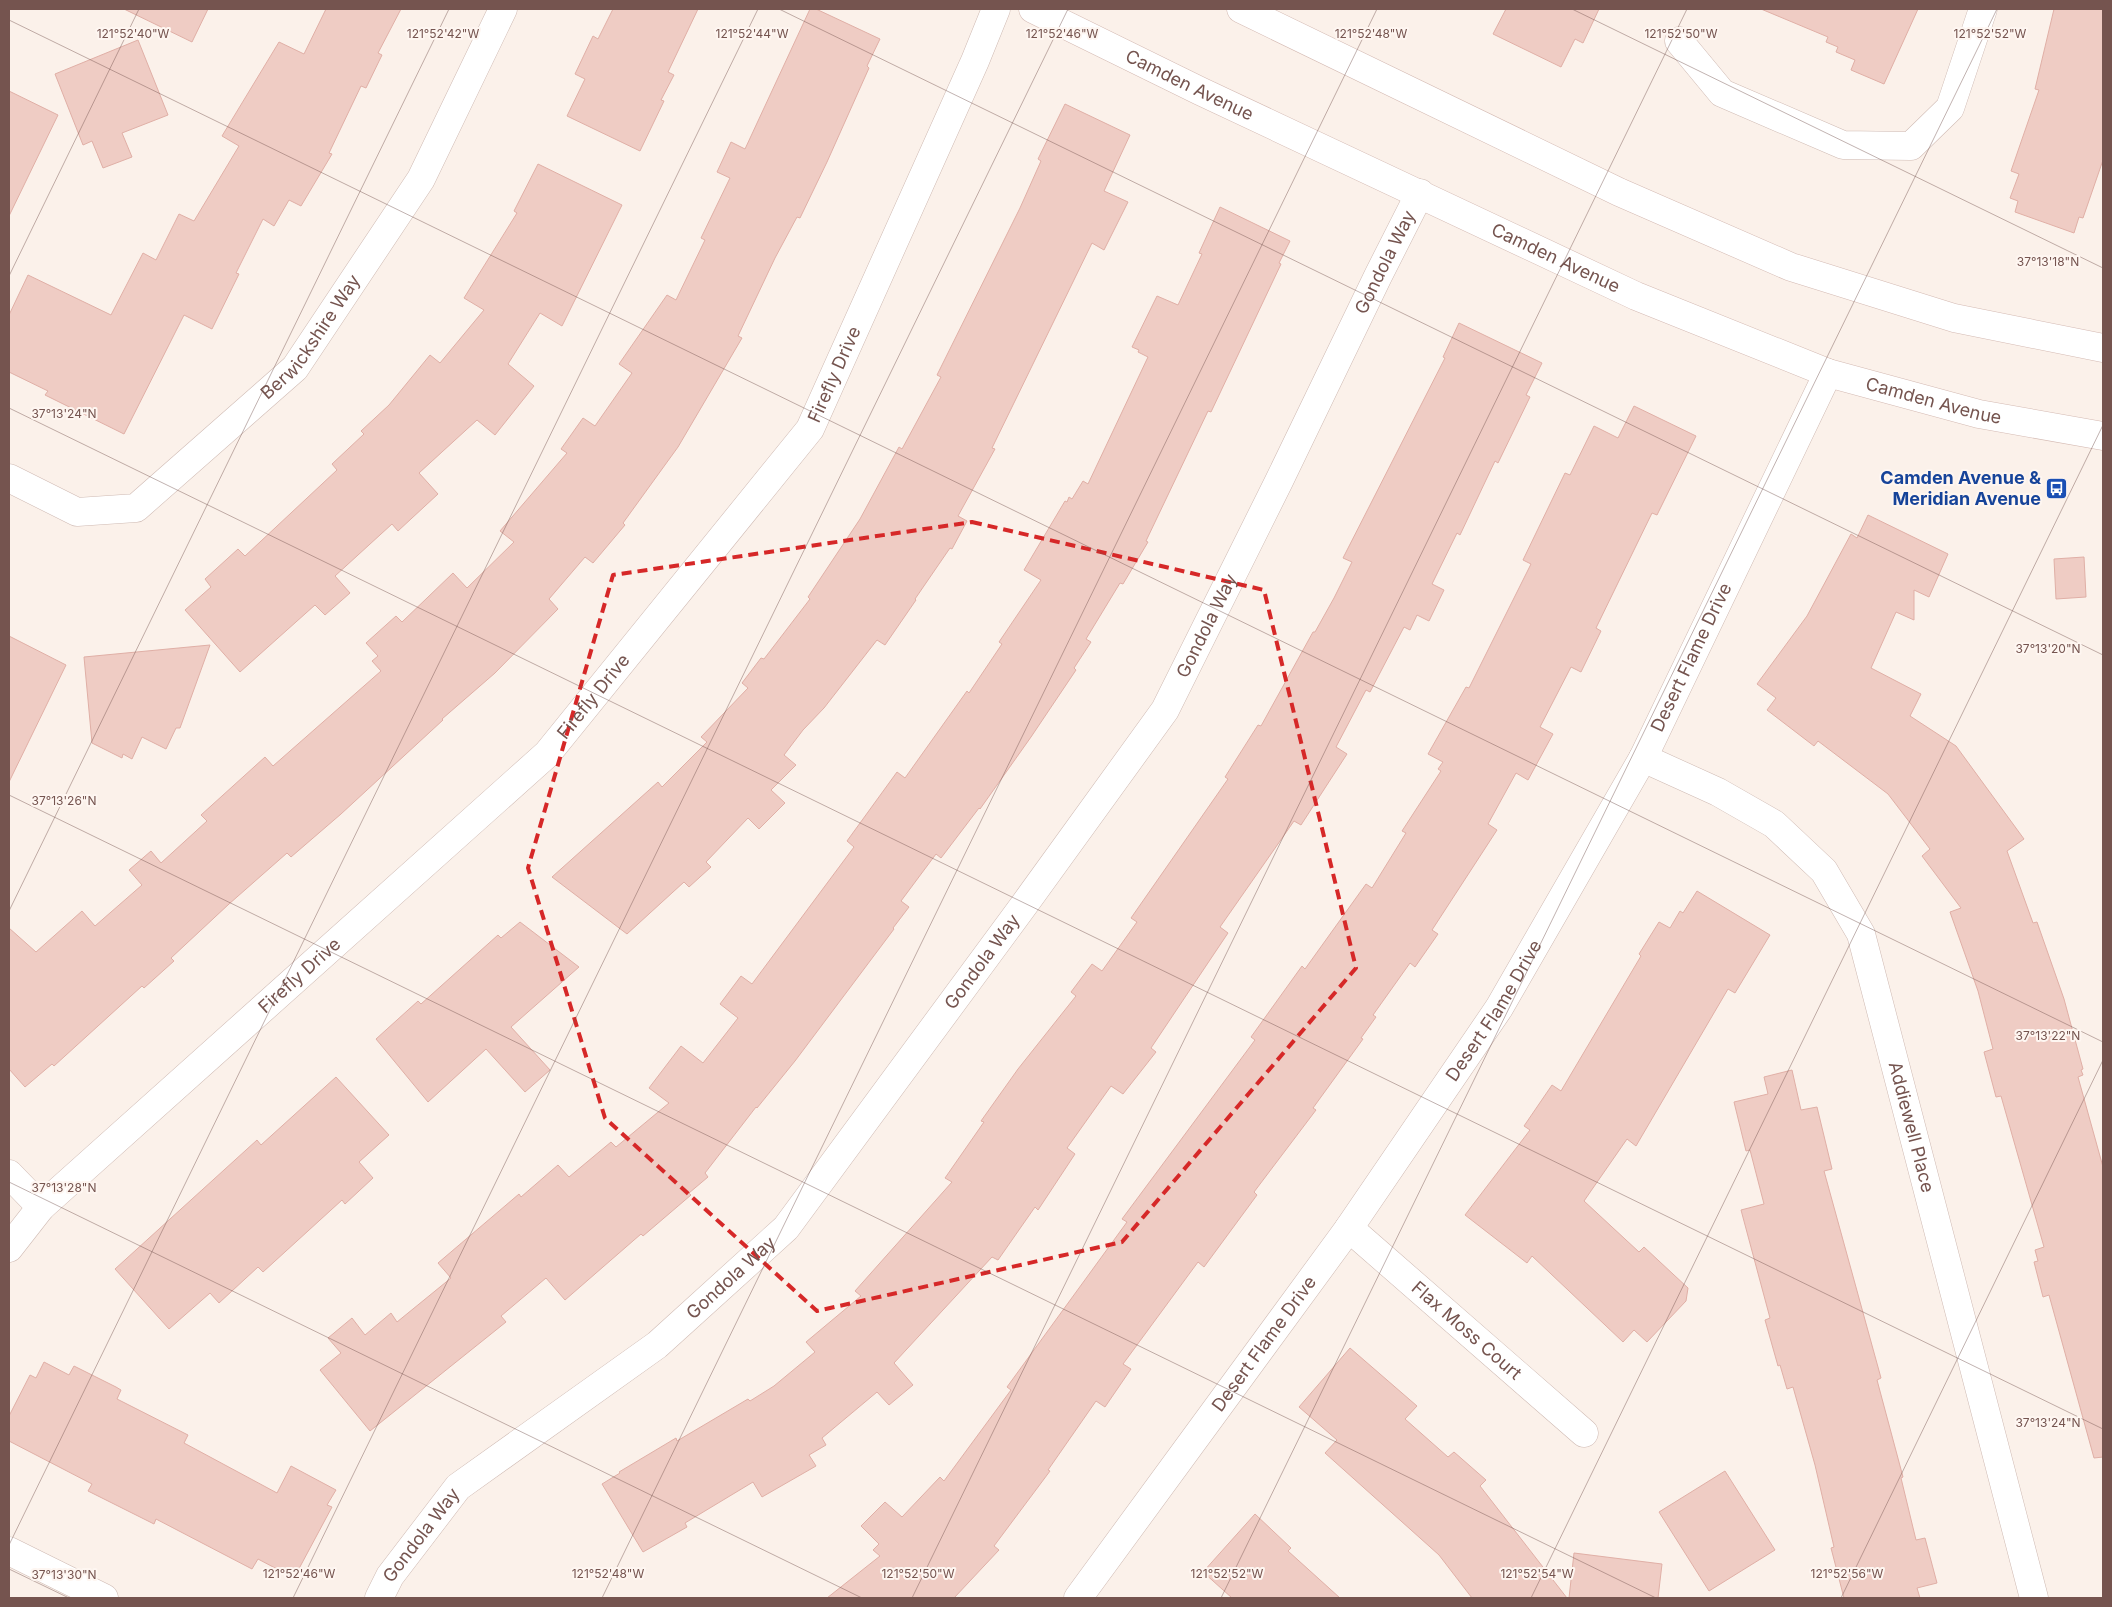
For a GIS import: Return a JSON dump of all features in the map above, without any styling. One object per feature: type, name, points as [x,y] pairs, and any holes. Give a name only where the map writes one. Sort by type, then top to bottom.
[{"type":"street","name":"Berwickshire Way","points":[[9,478],[77,512],[136,508],[295,368],[421,179],[503,9]]},
{"type":"street","name":"Firefly Drive","points":[[9,1248],[41,1207],[547,754],[810,429],[975,61],[996,9]]},
{"type":"street","name":"Camden Avenue","points":[[1033,9],[1200,91],[1636,296],[1828,373],[1979,414],[2103,436]]},
{"type":"street","points":[[1679,41],[1722,92],[1843,145],[1911,146],[1950,108],[1983,9]]},
{"type":"street","points":[[1248,10],[1619,192],[1791,267],[1954,318],[2103,348]]},
{"type":"street","name":"Gondola Way","points":[[379,1598],[390,1576],[458,1486],[658,1345],[786,1228],[1166,710],[1280,482],[1378,276],[1420,194]]},
{"type":"street","name":"Desert Flame Drive","points":[[1078,1598],[1349,1228],[1499,1008],[1643,758],[1828,373]]},
{"type":"street","name":"Addiewell Place","points":[[1643,758],[1718,792],[1774,824],[1824,871],[1861,934],[2034,1598]]},
{"type":"street","points":[[9,1174],[41,1207]]},
{"type":"street","name":"Flax Moss Court","points":[[1349,1228],[1584,1433]]},
{"type":"street","points":[[9,1551],[104,1598]]},
{"type":"highlighted area","points":[[972,522],[1264,590],[1356,968],[1122,1242],[817,1311],[605,1118],[528,868],[613,575]]},
{"type":"building","points":[[124,9],[208,9],[192,42]]},
{"type":"building","points":[[326,9],[401,9],[378,53],[382,55],[366,88],[361,86],[329,153],[332,154],[301,206],[289,200],[274,226],[263,219],[236,273],[239,274],[212,329],[184,315],[124,434],[45,395],[48,391],[9,372],[9,315],[28,275],[111,315],[143,253],[156,260],[179,214],[194,221],[239,146],[222,136],[279,42],[304,54]]},
{"type":"building","points":[[613,9],[698,9],[668,72],[674,75],[661,100],[664,101],[640,151],[567,116],[585,79],[575,74],[593,36],[598,39]]},
{"type":"building","points":[[810,9],[816,9],[880,39],[827,162],[800,218],[797,217],[775,258],[738,336],[742,338],[678,447],[623,523],[625,525],[593,563],[585,557],[549,599],[558,609],[495,673],[442,719],[341,814],[291,857],[287,853],[229,904],[171,958],[174,961],[144,988],[142,986],[54,1066],[52,1064],[25,1087],[9,1069],[9,928],[36,952],[82,911],[95,926],[142,885],[129,870],[151,851],[161,863],[207,821],[201,815],[265,757],[273,766],[381,671],[372,661],[378,656],[366,643],[396,616],[402,622],[453,573],[467,588],[514,542],[500,531],[567,453],[561,449],[583,418],[595,426],[632,373],[619,364],[667,295],[676,300],[705,240],[701,238],[730,178],[717,172],[731,142],[745,149]]},
{"type":"building","points":[[1506,9],[1599,9],[1583,43],[1575,39],[1561,67],[1493,34]]},
{"type":"building","points":[[1761,9],[1918,9],[1884,84],[1851,70],[1855,60],[1836,52],[1838,47],[1826,42],[1828,37]]},
{"type":"building","points":[[2054,9],[2103,9],[2103,160],[2083,218],[2079,217],[2074,233],[2015,212],[2018,201],[2010,198],[2019,174],[2011,171],[2039,90],[2035,89]]},
{"type":"building","points":[[138,40],[168,115],[122,133],[132,157],[103,168],[92,141],[83,145],[55,74]]},
{"type":"building","points":[[9,91],[58,115],[9,216]]},
{"type":"building","points":[[1065,104],[1130,135],[1104,191],[1128,202],[1104,250],[1092,243],[992,448],[995,449],[958,516],[967,521],[952,549],[950,548],[885,645],[877,640],[824,708],[803,730],[784,755],[796,765],[771,790],[785,803],[759,829],[748,818],[706,862],[711,867],[689,887],[684,882],[627,934],[552,877],[658,782],[662,787],[707,742],[701,737],[748,688],[742,683],[761,658],[764,659],[810,599],[808,597],[860,519],[899,447],[902,449],[941,377],[937,375],[1020,208],[1041,161],[1038,159]]},
{"type":"building","points":[[538,164],[622,205],[562,326],[540,313],[508,364],[534,386],[495,435],[477,420],[419,473],[438,494],[398,531],[392,524],[335,576],[350,593],[325,615],[315,605],[240,672],[185,610],[211,587],[205,579],[238,549],[245,556],[337,470],[332,464],[364,434],[361,431],[389,405],[430,355],[440,363],[484,310],[464,298],[517,213],[514,211]]},
{"type":"building","points":[[1220,207],[1290,241],[1211,412],[1208,411],[1146,541],[1148,542],[1123,584],[1120,583],[1086,639],[1091,642],[1074,668],[1076,670],[1031,737],[980,809],[941,858],[936,854],[901,901],[909,907],[894,929],[795,1061],[756,1107],[705,1173],[708,1177],[689,1193],[691,1195],[643,1236],[641,1234],[565,1300],[546,1278],[501,1316],[506,1322],[370,1431],[320,1370],[341,1353],[328,1338],[352,1318],[365,1335],[391,1313],[397,1322],[451,1278],[438,1263],[519,1194],[521,1197],[558,1165],[569,1177],[611,1142],[616,1147],[669,1103],[649,1088],[681,1046],[703,1063],[738,1018],[720,1004],[741,976],[752,984],[854,847],[847,841],[897,772],[905,778],[967,691],[969,693],[1002,644],[999,642],[1041,580],[1024,570],[1065,501],[1067,502],[1069,497],[1072,499],[1083,481],[1088,484],[1148,357],[1132,347],[1157,296],[1178,305],[1202,254],[1199,253]]},
{"type":"building","points":[[1459,323],[1542,363],[1526,395],[1530,397],[1498,463],[1495,461],[1460,535],[1457,533],[1432,584],[1444,590],[1429,621],[1417,615],[1410,630],[1404,627],[1370,692],[1366,690],[1336,747],[1347,754],[1301,825],[1294,821],[1220,927],[1228,933],[1151,1048],[1156,1052],[1123,1094],[1111,1086],[1067,1148],[1075,1154],[1038,1210],[1035,1207],[998,1260],[992,1257],[894,1363],[913,1385],[889,1405],[877,1392],[822,1438],[826,1445],[809,1455],[816,1466],[762,1497],[753,1482],[685,1523],[687,1527],[643,1552],[602,1484],[676,1438],[677,1441],[748,1399],[750,1401],[774,1386],[815,1352],[806,1342],[861,1296],[855,1291],[952,1182],[945,1178],[984,1122],[981,1121],[1018,1069],[1076,996],[1071,992],[1092,964],[1102,971],[1137,922],[1131,918],[1228,779],[1225,777],[1258,725],[1261,726],[1334,598],[1352,562],[1343,558],[1445,358],[1443,357]]},
{"type":"building","points":[[1634,406],[1696,436],[1657,515],[1652,513],[1596,628],[1601,631],[1581,672],[1571,667],[1540,727],[1553,734],[1528,780],[1516,773],[1488,824],[1497,830],[1432,930],[1438,934],[1415,967],[1410,963],[1373,1015],[1376,1017],[1361,1038],[1363,1039],[1313,1108],[1316,1110],[1254,1192],[1257,1195],[1204,1267],[1198,1262],[1123,1364],[1131,1369],[1105,1407],[1096,1401],[1048,1470],[1050,1471],[994,1546],[999,1550],[954,1598],[827,1598],[880,1556],[873,1550],[879,1544],[861,1526],[885,1502],[902,1517],[940,1477],[944,1481],[1011,1390],[1007,1387],[1127,1222],[1122,1219],[1255,1040],[1251,1037],[1302,966],[1305,969],[1366,884],[1372,888],[1406,833],[1402,831],[1441,771],[1438,769],[1443,762],[1428,754],[1466,687],[1469,688],[1531,564],[1523,560],[1565,473],[1570,475],[1594,426],[1618,438]]},
{"type":"building","points":[[1868,515],[1948,554],[1929,597],[1914,590],[1914,620],[1896,612],[1871,668],[1921,694],[1910,716],[1956,746],[2024,839],[2007,851],[2033,923],[2037,922],[2064,999],[2083,1069],[2081,1070],[2083,1075],[2078,1077],[2103,1167],[2103,1457],[2094,1458],[2049,1295],[2043,1297],[2034,1262],[2038,1261],[2035,1250],[2044,1247],[2001,1096],[1996,1097],[1984,1052],[1993,1049],[1978,991],[1950,912],[1961,908],[1922,856],[1930,849],[1888,794],[1818,741],[1814,746],[1767,710],[1776,698],[1757,684],[1807,616],[1851,534],[1857,538]]},
{"type":"building","points":[[2084,557],[2086,597],[2056,599],[2054,559]]},
{"type":"building","points":[[9,636],[66,665],[9,782]]},
{"type":"building","points":[[210,645],[180,728],[176,728],[166,749],[142,737],[132,759],[123,754],[122,758],[92,743],[84,657]]},
{"type":"building","points":[[1697,891],[1770,935],[1735,993],[1728,989],[1636,1146],[1627,1139],[1584,1201],[1639,1252],[1644,1247],[1688,1288],[1686,1301],[1647,1342],[1634,1330],[1623,1342],[1532,1256],[1527,1263],[1465,1215],[1530,1130],[1524,1126],[1552,1085],[1561,1091],[1659,922],[1670,928],[1680,911],[1683,913]]},
{"type":"building","points":[[520,922],[579,967],[511,1027],[550,1070],[525,1092],[486,1049],[428,1102],[376,1039],[418,1001],[421,1004],[498,935],[501,938]]},
{"type":"building","points":[[1792,1070],[1801,1110],[1817,1107],[1832,1169],[1824,1171],[1881,1378],[1877,1380],[1903,1477],[1901,1478],[1916,1540],[1925,1538],[1937,1583],[1917,1588],[1920,1598],[1844,1598],[1831,1548],[1834,1547],[1815,1465],[1793,1387],[1787,1389],[1780,1365],[1778,1366],[1765,1320],[1770,1318],[1741,1210],[1764,1204],[1750,1150],[1746,1151],[1734,1102],[1768,1094],[1764,1077]]},
{"type":"building","points":[[336,1077],[389,1135],[359,1162],[373,1178],[345,1204],[342,1200],[263,1272],[258,1267],[219,1303],[210,1293],[169,1329],[115,1269],[257,1140],[261,1145]]},
{"type":"building","points":[[1350,1348],[1417,1406],[1405,1419],[1448,1457],[1454,1452],[1486,1480],[1480,1486],[1567,1598],[1472,1598],[1439,1555],[1325,1453],[1337,1440],[1299,1407]]},
{"type":"building","points":[[44,1362],[69,1375],[74,1366],[116,1387],[121,1390],[117,1399],[188,1435],[184,1443],[277,1493],[291,1466],[336,1490],[327,1505],[332,1507],[294,1578],[258,1559],[252,1569],[156,1519],[154,1524],[88,1491],[92,1484],[9,1441],[9,1416],[30,1375],[36,1378]]},
{"type":"building","points":[[1725,1471],[1775,1550],[1709,1591],[1659,1512]]},
{"type":"building","points":[[1255,1514],[1291,1548],[1288,1551],[1340,1598],[1232,1598],[1203,1572]]},
{"type":"building","points":[[1574,1553],[1662,1564],[1658,1598],[1569,1598]]},
{"type":"place","name":"Camden Avenue & Meridian Avenue","points":[[2057,488]]}]
